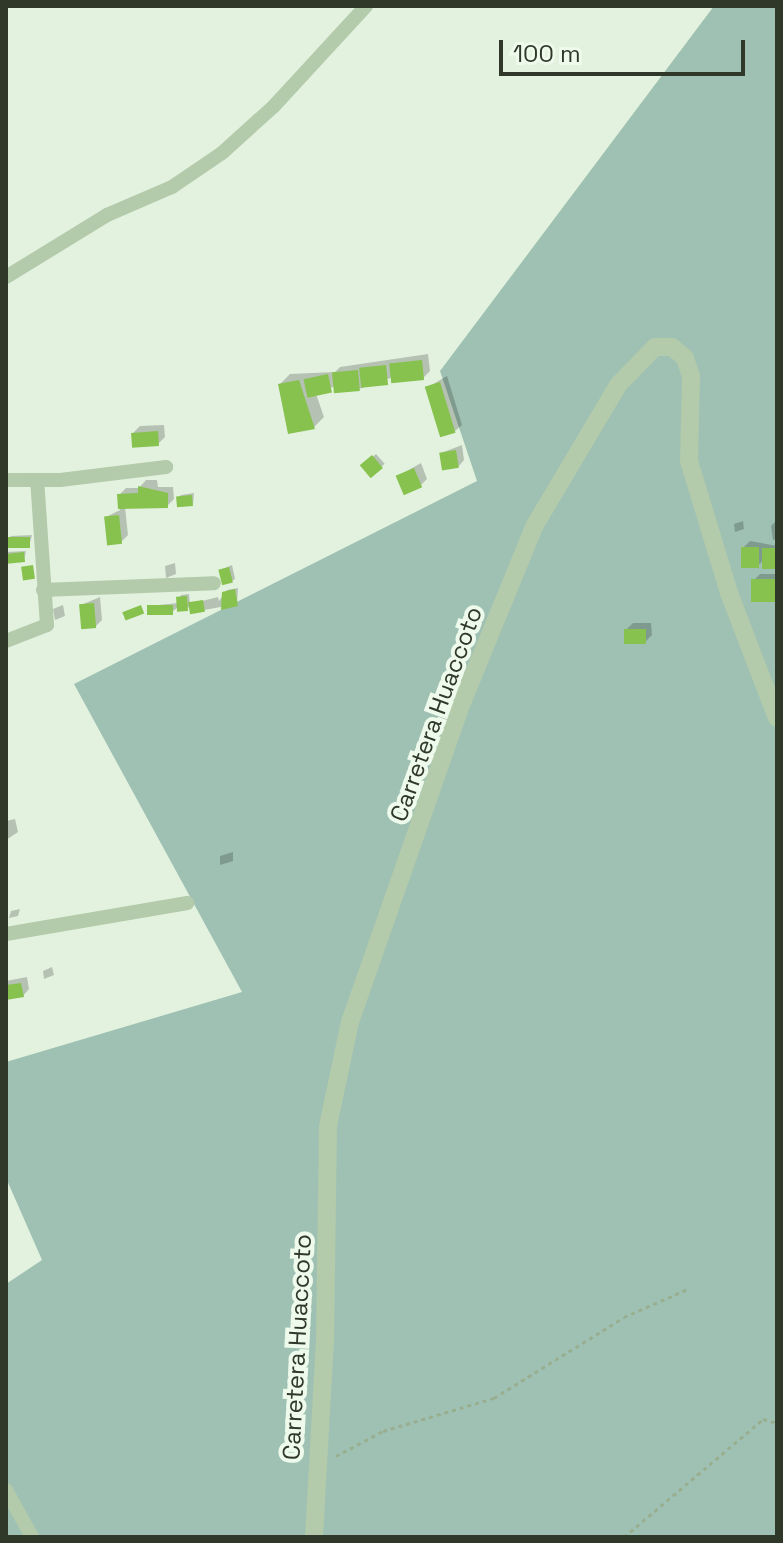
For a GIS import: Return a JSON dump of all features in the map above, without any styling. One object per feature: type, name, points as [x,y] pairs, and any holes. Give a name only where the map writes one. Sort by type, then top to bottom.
[{"type":"street","points":[[6,277],[107,215],[172,187],[222,153],[274,106],[366,6]]},
{"type":"street","name":"Carretera Huaccoto","points":[[314,1537],[314,1467],[325,1342],[328,1126],[350,1022],[459,710],[535,525],[618,385],[655,347],[672,347],[685,358],[691,376],[689,461],[729,593],[777,718]]},
{"type":"street","points":[[6,480],[37,480],[166,467]]},
{"type":"street","points":[[6,641],[44,629],[37,480]]},
{"type":"street","points":[[43,590],[214,583]]},
{"type":"street","points":[[6,934],[187,903]]},
{"type":"street","points":[[6,1490],[32,1537]]},
{"type":"path","points":[[314,1467],[383,1431],[494,1398],[624,1317],[688,1289]]},
{"type":"path","points":[[624,1537],[763,1419],[777,1423]]},
{"type":"green space","points":[[714,6],[777,6],[777,1537],[6,1537],[6,1284],[42,1260],[6,1178],[6,1062],[242,992],[74,684],[477,481],[440,371]]},
{"type":"building","points":[[422,360],[424,380],[391,383],[389,363]]},
{"type":"building","points":[[386,365],[388,385],[361,388],[359,368]]},
{"type":"building","points":[[358,370],[360,391],[334,393],[332,372]]},
{"type":"building","points":[[328,374],[332,393],[307,398],[304,379]]},
{"type":"building","points":[[299,380],[315,429],[288,434],[278,384]]},
{"type":"building","points":[[440,382],[455,433],[440,437],[425,387]]},
{"type":"building","points":[[158,431],[159,446],[132,448],[131,433]]},
{"type":"building","points":[[456,450],[459,468],[442,470],[439,453]]},
{"type":"building","points":[[372,455],[383,468],[371,478],[360,465]]},
{"type":"building","points":[[414,468],[422,487],[404,495],[396,476]]},
{"type":"building","points":[[138,486],[168,493],[168,508],[118,509],[117,494],[138,493]]},
{"type":"building","points":[[192,495],[193,506],[177,507],[176,496]]},
{"type":"building","points":[[119,515],[122,544],[107,545],[104,517]]},
{"type":"building","points":[[6,537],[30,537],[30,548],[6,548]]},
{"type":"building","points":[[741,547],[759,547],[759,568],[741,568]]},
{"type":"building","points":[[762,548],[775,548],[775,569],[762,569]]},
{"type":"building","points":[[24,552],[25,562],[7,564],[6,554]]},
{"type":"building","points":[[33,565],[35,579],[23,581],[21,567]]},
{"type":"building","points":[[229,567],[233,583],[222,585],[218,570]]},
{"type":"building","points":[[751,579],[777,579],[777,602],[751,602]]},
{"type":"building","points":[[235,589],[238,606],[221,610],[222,592]]},
{"type":"building","points":[[187,596],[188,611],[177,612],[176,597]]},
{"type":"building","points":[[203,600],[205,612],[190,614],[188,602]]},
{"type":"building","points":[[94,603],[96,628],[81,629],[79,604]]},
{"type":"building","points":[[141,605],[144,613],[126,621],[122,612]]},
{"type":"building","points":[[147,605],[173,605],[173,615],[147,615]]},
{"type":"building","points":[[624,629],[646,629],[646,644],[624,644]]},
{"type":"building","points":[[21,983],[24,997],[6,1000],[6,985]]}]
